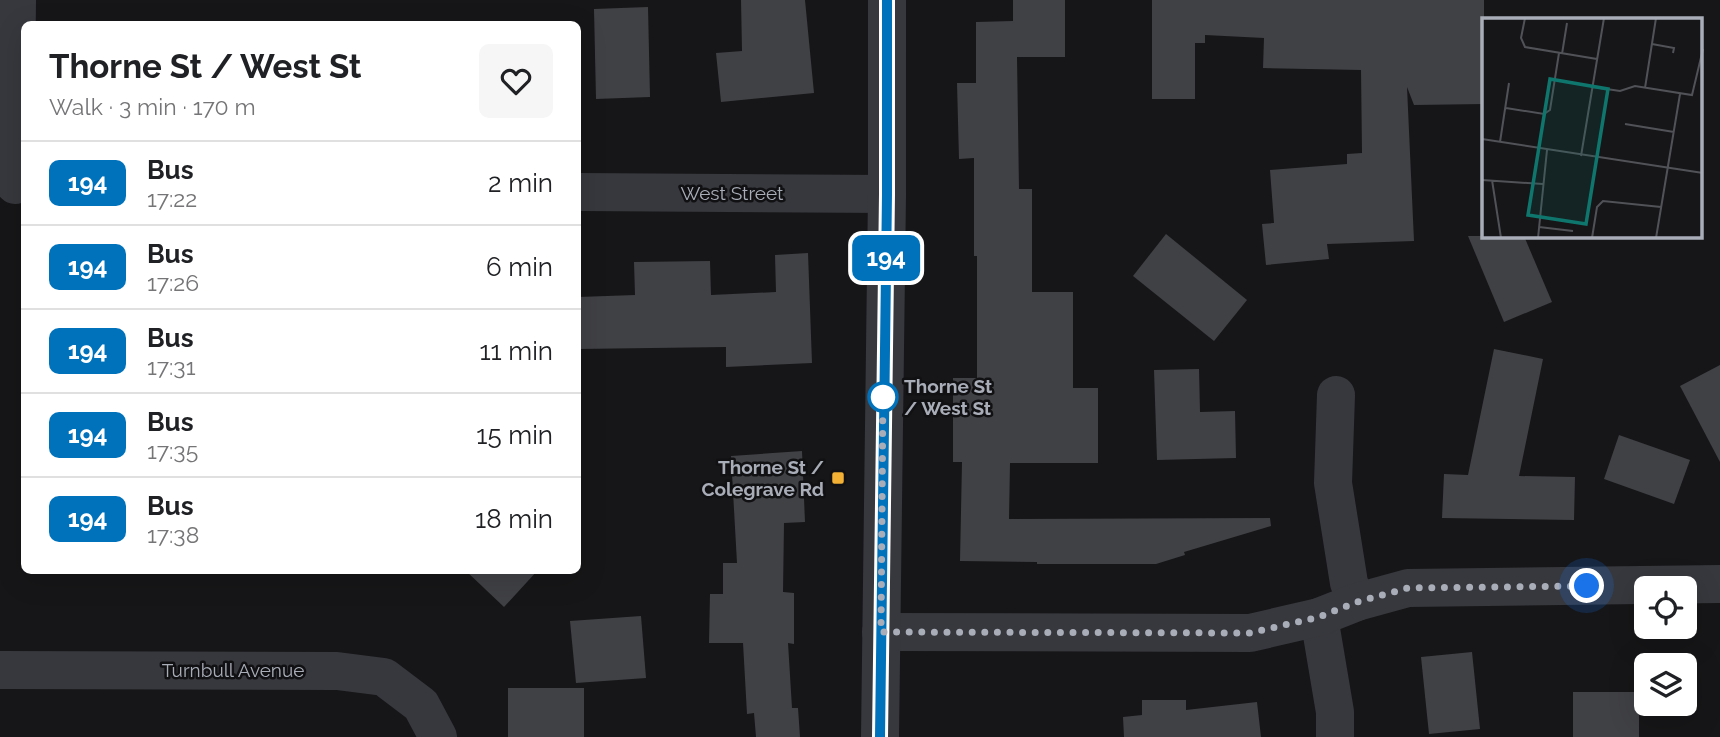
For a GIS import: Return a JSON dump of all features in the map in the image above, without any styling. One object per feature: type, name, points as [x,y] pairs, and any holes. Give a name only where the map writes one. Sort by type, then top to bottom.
[{"type":"street","points":[[13,185],[17,0]]},
{"type":"street","points":[[880,737],[887,0]]},
{"type":"street","name":"West Street","points":[[581,192],[887,194]]},
{"type":"street","points":[[1336,395],[1333,483],[1349,583],[1357,602]]},
{"type":"street","points":[[881,632],[1250,633],[1319,617],[1357,602],[1408,588],[1720,584]]},
{"type":"street","points":[[1319,617],[1335,712],[1335,737]]},
{"type":"street","name":"Turnbull Avenue","points":[[0,670],[337,671],[384,677],[421,705],[438,737]]},
{"type":"building","points":[[741,0],[805,0],[814,93],[721,102],[716,53],[742,51]]},
{"type":"building","points":[[1013,0],[1065,0],[1065,57],[1017,57],[1019,189],[1032,189],[1032,292],[1073,292],[1073,388],[1098,388],[1098,463],[1010,463],[1009,519],[1270,518],[1271,526],[1184,552],[1185,555],[1156,564],[960,561],[962,462],[953,462],[953,378],[977,378],[977,256],[974,256],[974,158],[959,159],[957,83],[976,83],[976,22],[1013,21]]},
{"type":"building","points":[[1152,0],[1484,0],[1482,104],[1414,105],[1407,87],[1414,241],[1327,244],[1329,259],[1266,265],[1262,224],[1274,223],[1270,170],[1347,164],[1347,154],[1362,153],[1361,70],[1263,68],[1264,38],[1205,35],[1205,43],[1195,43],[1195,99],[1152,99]]},
{"type":"building","points":[[648,7],[650,97],[596,99],[594,9]]},
{"type":"building","points":[[1166,234],[1247,300],[1214,341],[1133,276]]},
{"type":"building","points":[[1468,236],[1525,238],[1552,302],[1504,322]]},
{"type":"building","points":[[808,253],[812,363],[726,367],[726,347],[581,349],[581,297],[635,295],[634,262],[710,261],[711,295],[776,292],[775,255]]},
{"type":"building","points":[[1494,349],[1543,359],[1519,476],[1575,477],[1574,520],[1442,518],[1444,474],[1468,475]]},
{"type":"building","points":[[1720,365],[1720,462],[1680,386]]},
{"type":"building","points":[[1199,369],[1200,412],[1235,411],[1236,458],[1157,460],[1154,370]]},
{"type":"building","points":[[1619,435],[1690,460],[1674,504],[1604,479]]},
{"type":"building","points":[[802,451],[805,522],[784,523],[783,592],[794,593],[794,644],[788,643],[792,708],[798,708],[800,737],[756,737],[754,713],[747,714],[743,643],[709,643],[710,594],[723,594],[723,563],[737,563],[731,456]]},
{"type":"building","points":[[469,574],[534,574],[504,607]]},
{"type":"building","points":[[641,616],[646,678],[576,683],[570,621]]},
{"type":"building","points":[[1472,652],[1480,729],[1429,734],[1421,657]]},
{"type":"building","points":[[508,688],[584,688],[584,737],[508,737]]},
{"type":"building","points":[[1573,692],[1634,692],[1634,716],[1639,716],[1639,737],[1573,737]]},
{"type":"building","points":[[1142,700],[1186,700],[1186,710],[1257,702],[1261,737],[1124,737],[1123,717],[1142,715]]},
{"type":"bus line","name":"194","points":[[880,737],[887,0]]},
{"type":"place","name":"Thorne St / West St","points":[[883,397]]},
{"type":"place","name":"Thorne St / Colegrave Rd","points":[[838,478]]},
{"type":"route","points":[[883,397],[883,390],[881,632],[1250,633],[1319,617],[1357,602],[1408,588],[1587,586]]}]
